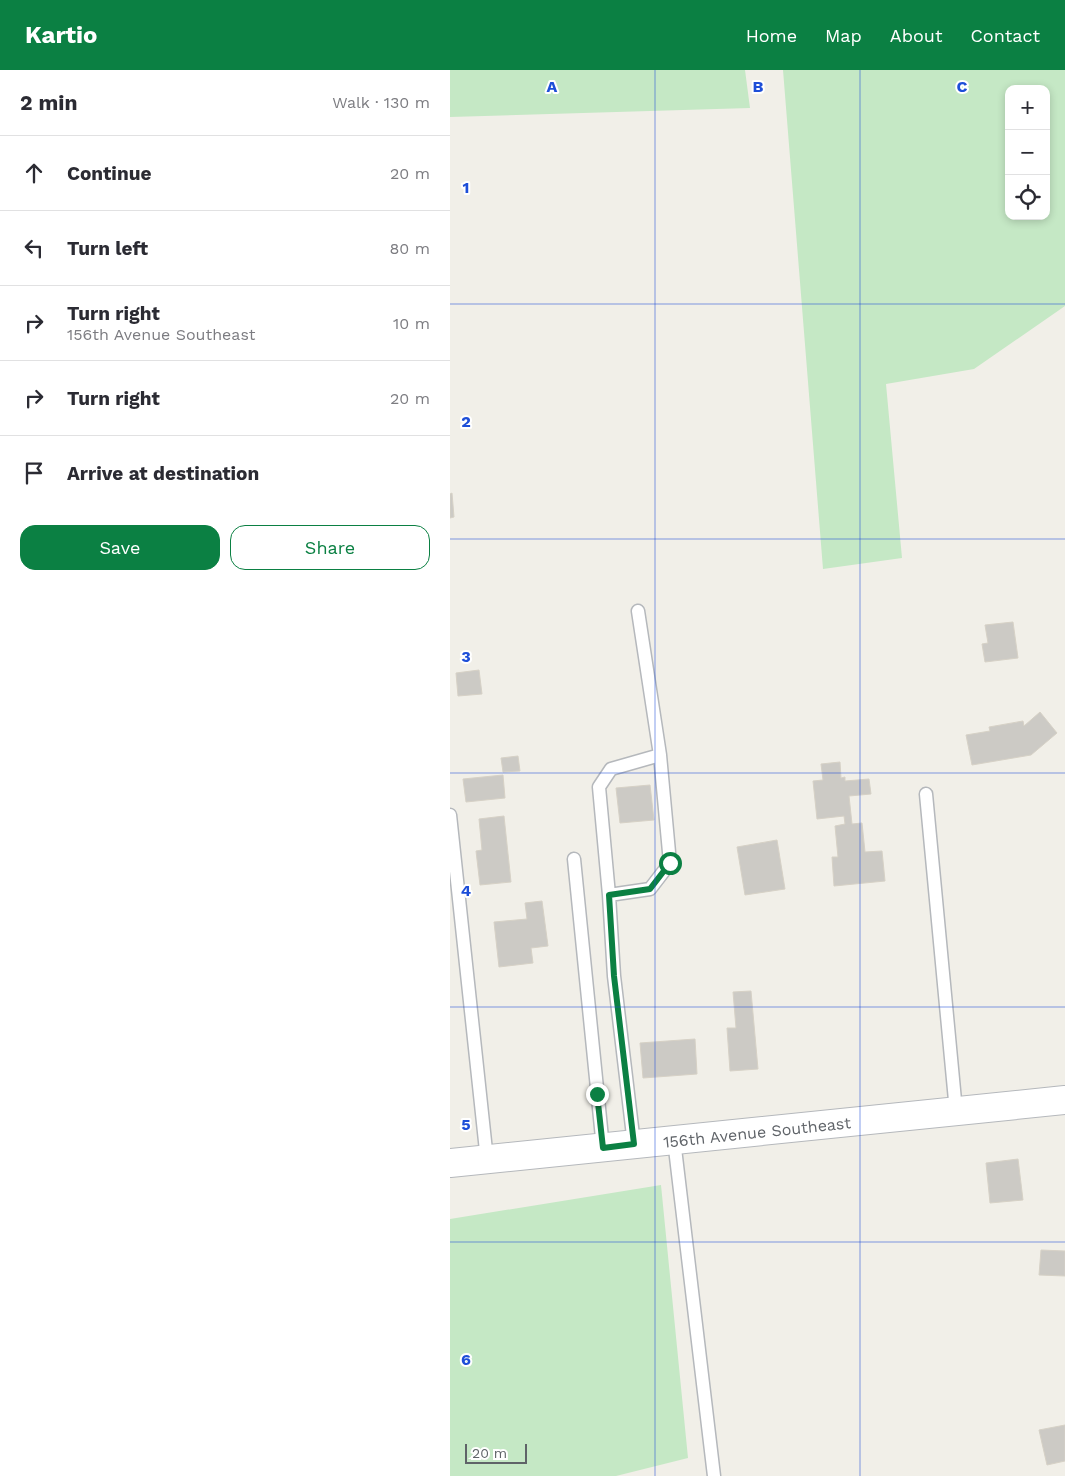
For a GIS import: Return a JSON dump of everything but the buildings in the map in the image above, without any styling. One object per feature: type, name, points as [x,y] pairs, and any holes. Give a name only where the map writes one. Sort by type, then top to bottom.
[{"type":"street","name":"156th Avenue Southeast","points":[[450,1163],[1065,1100]]},
{"type":"lane","points":[[609,895],[650,889],[670,863],[660,755],[638,611]]},
{"type":"lane","points":[[634,1144],[614,976],[599,787],[611,769],[660,755]]},
{"type":"lane","points":[[926,794],[956,1112]]},
{"type":"lane","points":[[450,815],[487,1160]]},
{"type":"lane","points":[[574,859],[603,1148]]},
{"type":"lane","points":[[674,1140],[714,1476]]},
{"type":"green space","points":[[450,70],[745,70],[750,108],[450,117]]},
{"type":"green space","points":[[783,70],[1065,70],[1065,306],[974,369],[886,384],[902,558],[823,569]]},
{"type":"green space","points":[[661,1185],[688,1458],[616,1476],[450,1476],[450,1219]]},
{"type":"route","points":[[597,1094],[603,1148],[634,1144],[614,976],[609,895],[650,889],[670,863]]}]
